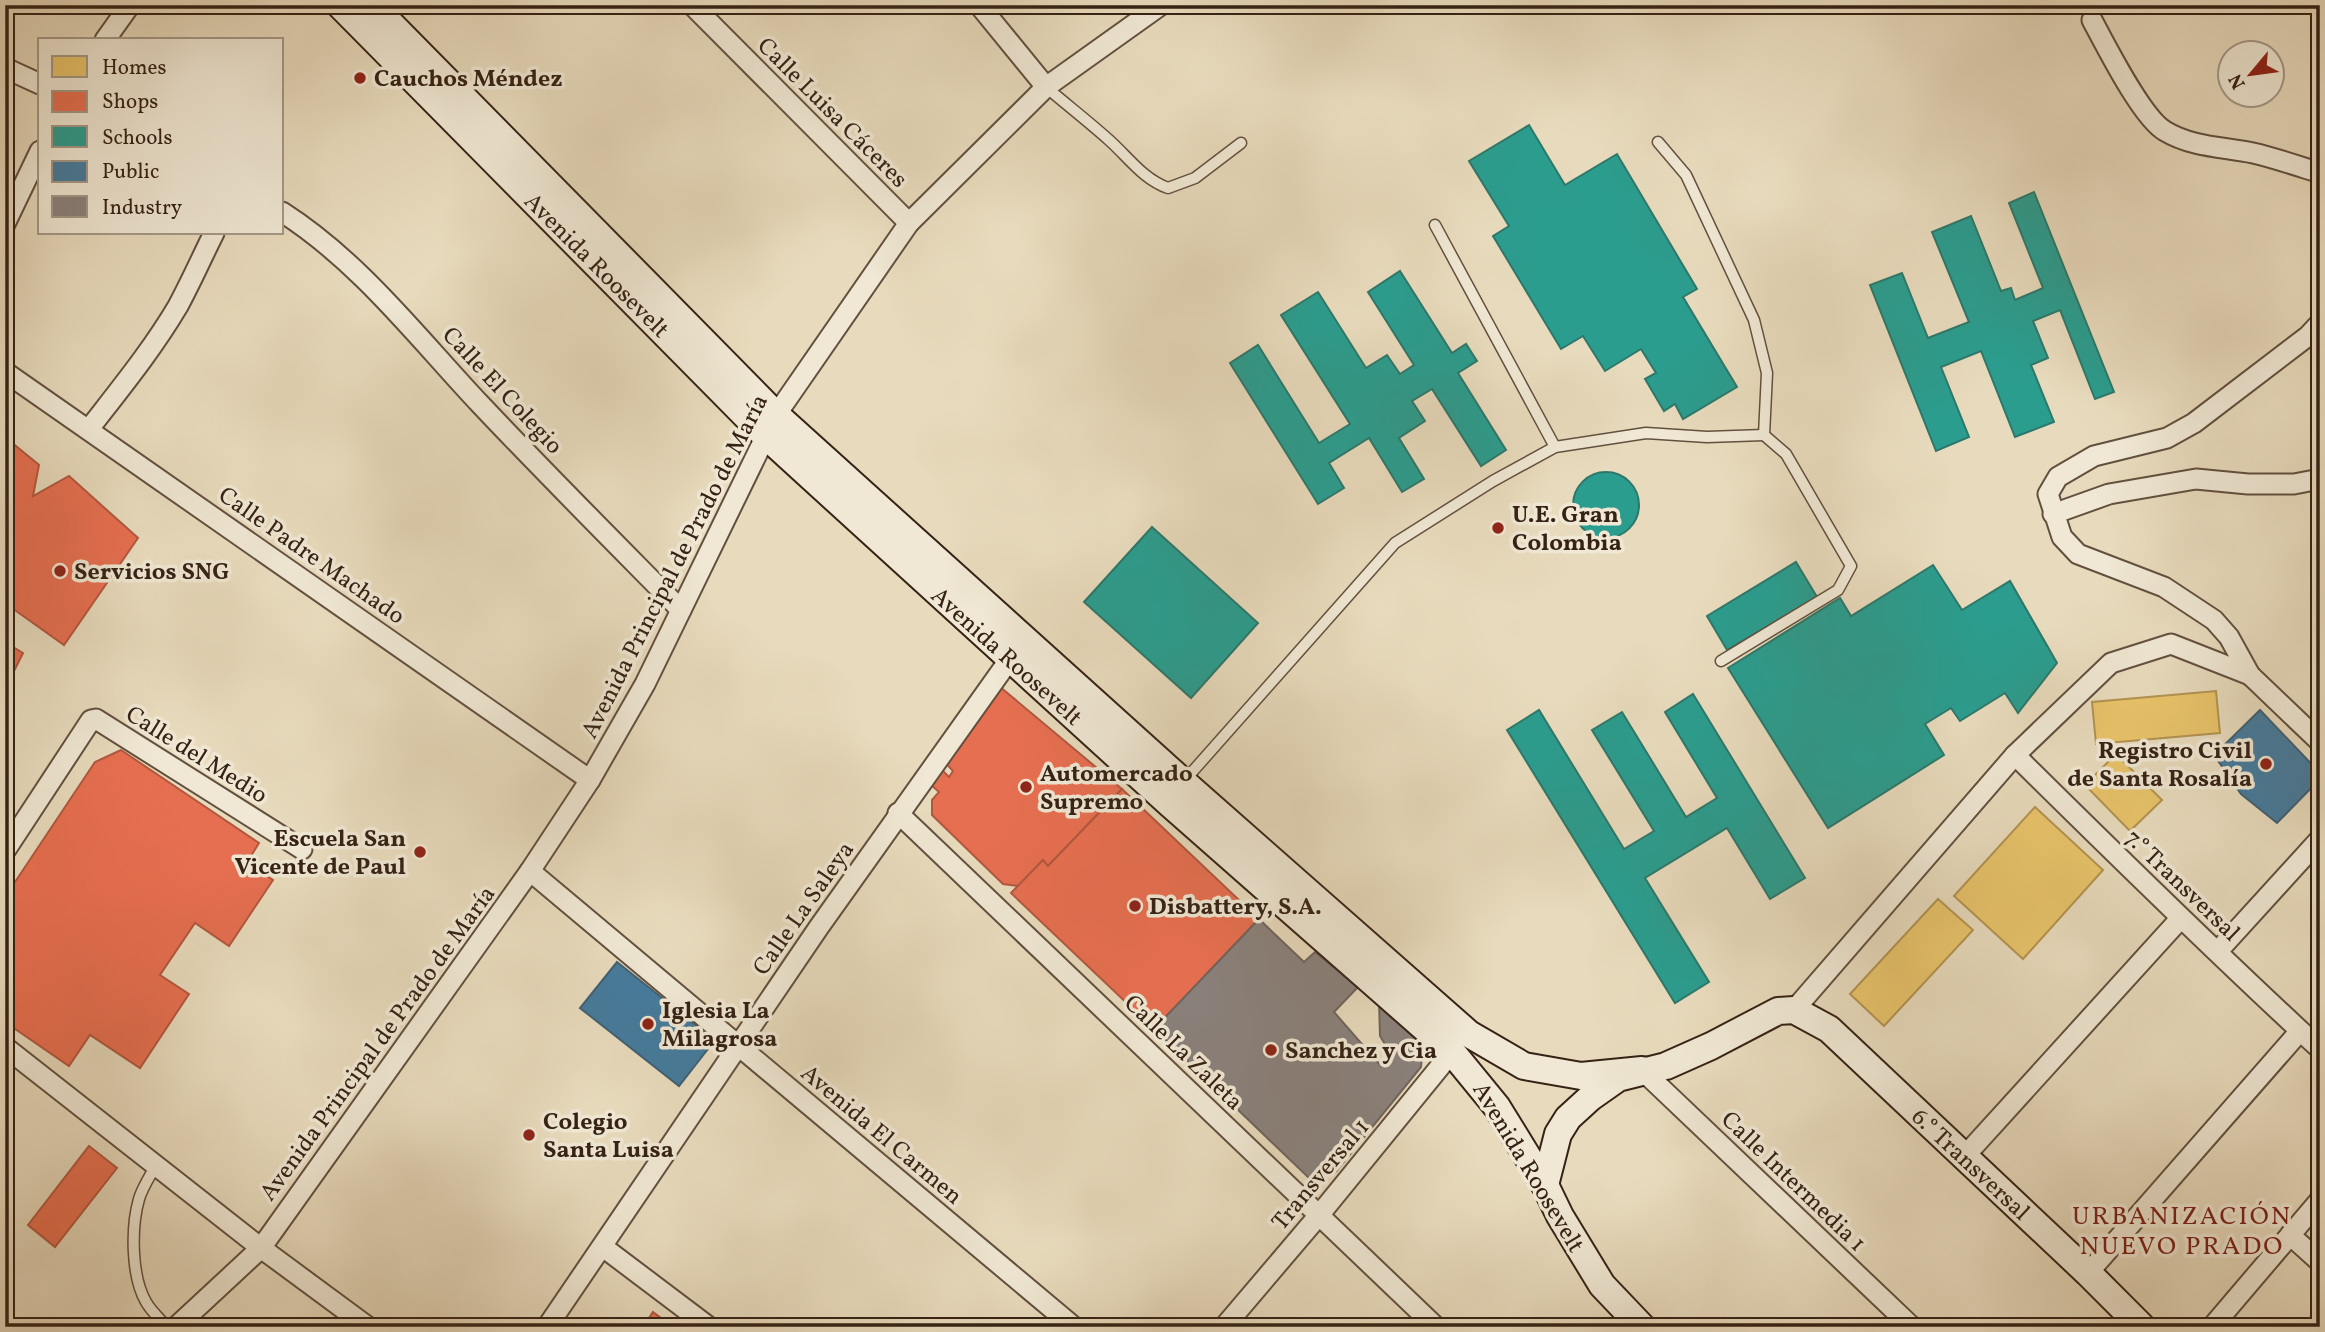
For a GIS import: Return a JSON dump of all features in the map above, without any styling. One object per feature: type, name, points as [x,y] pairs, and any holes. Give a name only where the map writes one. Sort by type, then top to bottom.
[{"type":"street","points":[[106,38],[130,5]]},
{"type":"street","name":"Avenida Roosevelt","points":[[341,5],[420,70],[770,425],[1016,649],[1170,804],[1452,1052],[1497,1107],[1602,1285],[1642,1327]]},
{"type":"street","name":"Avenida Roosevelt","points":[[372,5],[420,70]]},
{"type":"street","name":"Calle Luisa Cáceres","points":[[692,5],[909,223]]},
{"type":"street","points":[[979,5],[1046,87]]},
{"type":"street","name":"Avenida Principal de Prado de María","points":[[176,1327],[261,1248],[530,871],[590,779],[645,684],[770,425],[909,223],[1046,87],[1161,5]]},
{"type":"street","points":[[2092,20],[2146,113],[2163,131],[2197,143],[2253,153],[2320,173]]},
{"type":"street","points":[[5,68],[38,83]]},
{"type":"street","points":[[5,224],[38,155]]},
{"type":"street","name":"Calle El Colegio","points":[[284,213],[323,241],[369,282],[489,413],[681,610]]},
{"type":"street","points":[[89,429],[167,323],[214,234]]},
{"type":"street","points":[[2320,323],[2308,336],[2194,423],[2167,438],[2094,456],[2058,477],[2048,494],[2062,537],[2078,554],[2165,587],[2214,620],[2229,637],[2250,675],[2320,742]]},
{"type":"street","name":"Calle Padre Machado","points":[[5,372],[590,779]]},
{"type":"street","points":[[2053,514],[2109,494],[2196,479],[2259,484],[2294,484],[2320,479]]},
{"type":"street","points":[[1545,1185],[1558,1134],[1568,1118],[1618,1078],[1666,1066],[1778,1011],[1794,1010],[2015,755],[2111,663],[2171,644],[2250,675]]},
{"type":"street","name":"Avenida Roosevelt","points":[[1016,649],[1183,782],[1469,1034],[1524,1066],[1581,1076],[1642,1070]]},
{"type":"street","name":"Calle La Saleya","points":[[547,1327],[898,813],[1016,649]]},
{"type":"street","name":"Calle del Medio","points":[[5,851],[91,720],[96,719],[302,849]]},
{"type":"street","name":"7.° Transversal","points":[[2015,755],[2180,919],[2218,951],[2320,1049]]},
{"type":"street","name":"Calle La Zaleta","points":[[898,813],[1436,1327]]},
{"type":"street","points":[[2218,951],[2320,839]]},
{"type":"street","name":"Avenida El Carmen","points":[[530,871],[1074,1327]]},
{"type":"street","points":[[1964,1158],[2180,919]]},
{"type":"street","name":"6.° Transversal","points":[[1794,1010],[1829,1029],[2142,1327]]},
{"type":"street","points":[[2088,1273],[2300,1031]]},
{"type":"street","points":[[5,1047],[261,1248],[368,1327]]},
{"type":"street","name":"Transversal 1","points":[[1224,1327],[1452,1052]]},
{"type":"street","name":"Calle Intermedia 1","points":[[1642,1070],[1912,1327]]},
{"type":"street","points":[[2212,1327],[2320,1200]]},
{"type":"street","points":[[2290,1235],[2320,1262]]},
{"type":"street","points":[[603,1247],[709,1327]]},
{"type":"lane","points":[[1046,87],[1093,126],[1138,170],[1154,183],[1168,188],[1195,178],[1241,143]]},
{"type":"lane","points":[[1658,142],[1686,176],[1754,320],[1767,373],[1764,435]]},
{"type":"lane","points":[[1435,225],[1555,447]]},
{"type":"lane","points":[[1183,782],[1395,543],[1493,481],[1555,447],[1646,433],[1707,437],[1764,435],[1786,454],[1851,566],[1838,590],[1721,661]]},
{"type":"lane","points":[[156,1165],[139,1196],[134,1223],[135,1256],[138,1281],[146,1302],[167,1327]]},
{"type":"building: Homes","points":[[2216,691],[2220,733],[2096,744],[2092,702]]},
{"type":"building: Homes","points":[[2116,754],[2162,800],[2130,831],[2085,785]]},
{"type":"building: Homes","points":[[2035,807],[2103,870],[2023,959],[1954,896]]},
{"type":"building: Homes","points":[[1938,899],[1973,930],[1884,1026],[1850,994]]},
{"type":"building: Shops","name":"Servicios SNG","points":[[5,437],[39,465],[33,496],[69,476],[138,538],[64,645],[5,603]]},
{"type":"building: Shops","points":[[5,642],[23,653],[5,689]]},
{"type":"building: Shops","name":"Automercado Supremo","points":[[999,686],[1122,789],[1048,866],[1043,860],[1018,886],[1003,884],[932,815],[932,800],[939,792],[930,784],[943,771],[949,777],[953,771],[943,760]]},
{"type":"building: Shops","points":[[121,750],[259,843],[251,856],[261,862],[257,869],[273,880],[229,946],[195,923],[160,975],[189,994],[140,1068],[90,1035],[69,1066],[5,1022],[5,897],[95,762]]},
{"type":"building: Shops","name":"Disbattery, S.A.","points":[[1122,789],[1259,919],[1154,1029],[1011,893],[1043,860],[1048,866]]},
{"type":"building: Shops","points":[[89,1146],[117,1168],[55,1247],[28,1225]]},
{"type":"building: Shops","points":[[653,1312],[673,1327],[643,1327]]},
{"type":"building: Schools","points":[[1529,125],[1565,185],[1617,154],[1697,289],[1683,297],[1737,387],[1683,419],[1675,404],[1664,411],[1645,379],[1656,373],[1641,349],[1605,371],[1583,336],[1561,349],[1493,236],[1509,226],[1469,161]]},
{"type":"building: Schools","points":[[2034,192],[2114,392],[2095,399],[2060,310],[2033,321],[2048,358],[2031,365],[2054,422],[2015,437],[1981,351],[1941,367],[1969,437],[1936,451],[1870,285],[1902,273],[1928,338],[1969,322],[1932,232],[1971,216],[2001,291],[2011,288],[2015,300],[2043,288],[2009,203]]},
{"type":"building: Schools","points":[[1400,271],[1452,353],[1466,344],[1477,361],[1458,373],[1506,450],[1481,466],[1432,389],[1412,401],[1425,421],[1399,438],[1424,479],[1402,492],[1369,438],[1329,463],[1344,488],[1318,504],[1230,363],[1258,345],[1319,443],[1350,424],[1281,315],[1318,292],[1366,368],[1387,355],[1400,374],[1414,365],[1368,292]]},
{"type":"building: Schools","points":[[1606,472],[1629,482],[1639,505],[1629,528],[1606,538],[1583,528],[1573,505],[1583,482]]},
{"type":"building: Schools","points":[[1152,527],[1258,623],[1191,698],[1084,602]]},
{"type":"building: Schools","points":[[1796,562],[1817,597],[1727,650],[1707,616]]},
{"type":"building: Schools","points":[[1933,565],[1962,610],[2010,581],[2057,663],[2018,713],[2005,693],[1960,721],[1951,708],[1925,724],[1944,755],[1828,828],[1728,668],[1840,598],[1851,616]]},
{"type":"building: Schools","points":[[1693,694],[1805,878],[1770,899],[1727,828],[1645,878],[1709,982],[1675,1003],[1507,730],[1539,710],[1624,849],[1654,831],[1592,730],[1622,712],[1686,817],[1717,798],[1665,712]]},
{"type":"building: Public","name":"Registro Civil de Santa Rosalía","points":[[2260,710],[2320,773],[2320,779],[2277,823],[2241,794],[2214,755]]},
{"type":"building: Public","name":"Iglesia La Milagrosa","points":[[617,962],[715,1040],[679,1086],[580,1008]]},
{"type":"building: Industry","name":"Sanchez y Cia","points":[[1259,919],[1304,962],[1315,952],[1358,987],[1334,1012],[1381,1066],[1392,1056],[1380,1036],[1379,1002],[1423,1044],[1421,1067],[1335,1173],[1311,1180],[1154,1029]]},
{"type":"place","name":"Cauchos Méndez","points":[[360,78]]},
{"type":"place","name":"U.E. Gran Colombia","points":[[1498,528]]},
{"type":"place","name":"Servicios SNG","points":[[60,571]]},
{"type":"place","name":"Registro Civil de Santa Rosalía","points":[[2266,764]]},
{"type":"place","name":"Automercado Supremo","points":[[1026,787]]},
{"type":"place","name":"Escuela San Vicente de Paul","points":[[420,852]]},
{"type":"place","name":"Disbattery, S.A.","points":[[1135,906]]},
{"type":"place","name":"Iglesia La Milagrosa","points":[[648,1024]]},
{"type":"place","name":"Sanchez y Cia","points":[[1271,1050]]},
{"type":"place","name":"Colegio Santa Luisa","points":[[529,1135]]},
{"type":"district","name":"URBANIZACIÓN NUEVO PRADO","points":[[2182,1230]]}]
